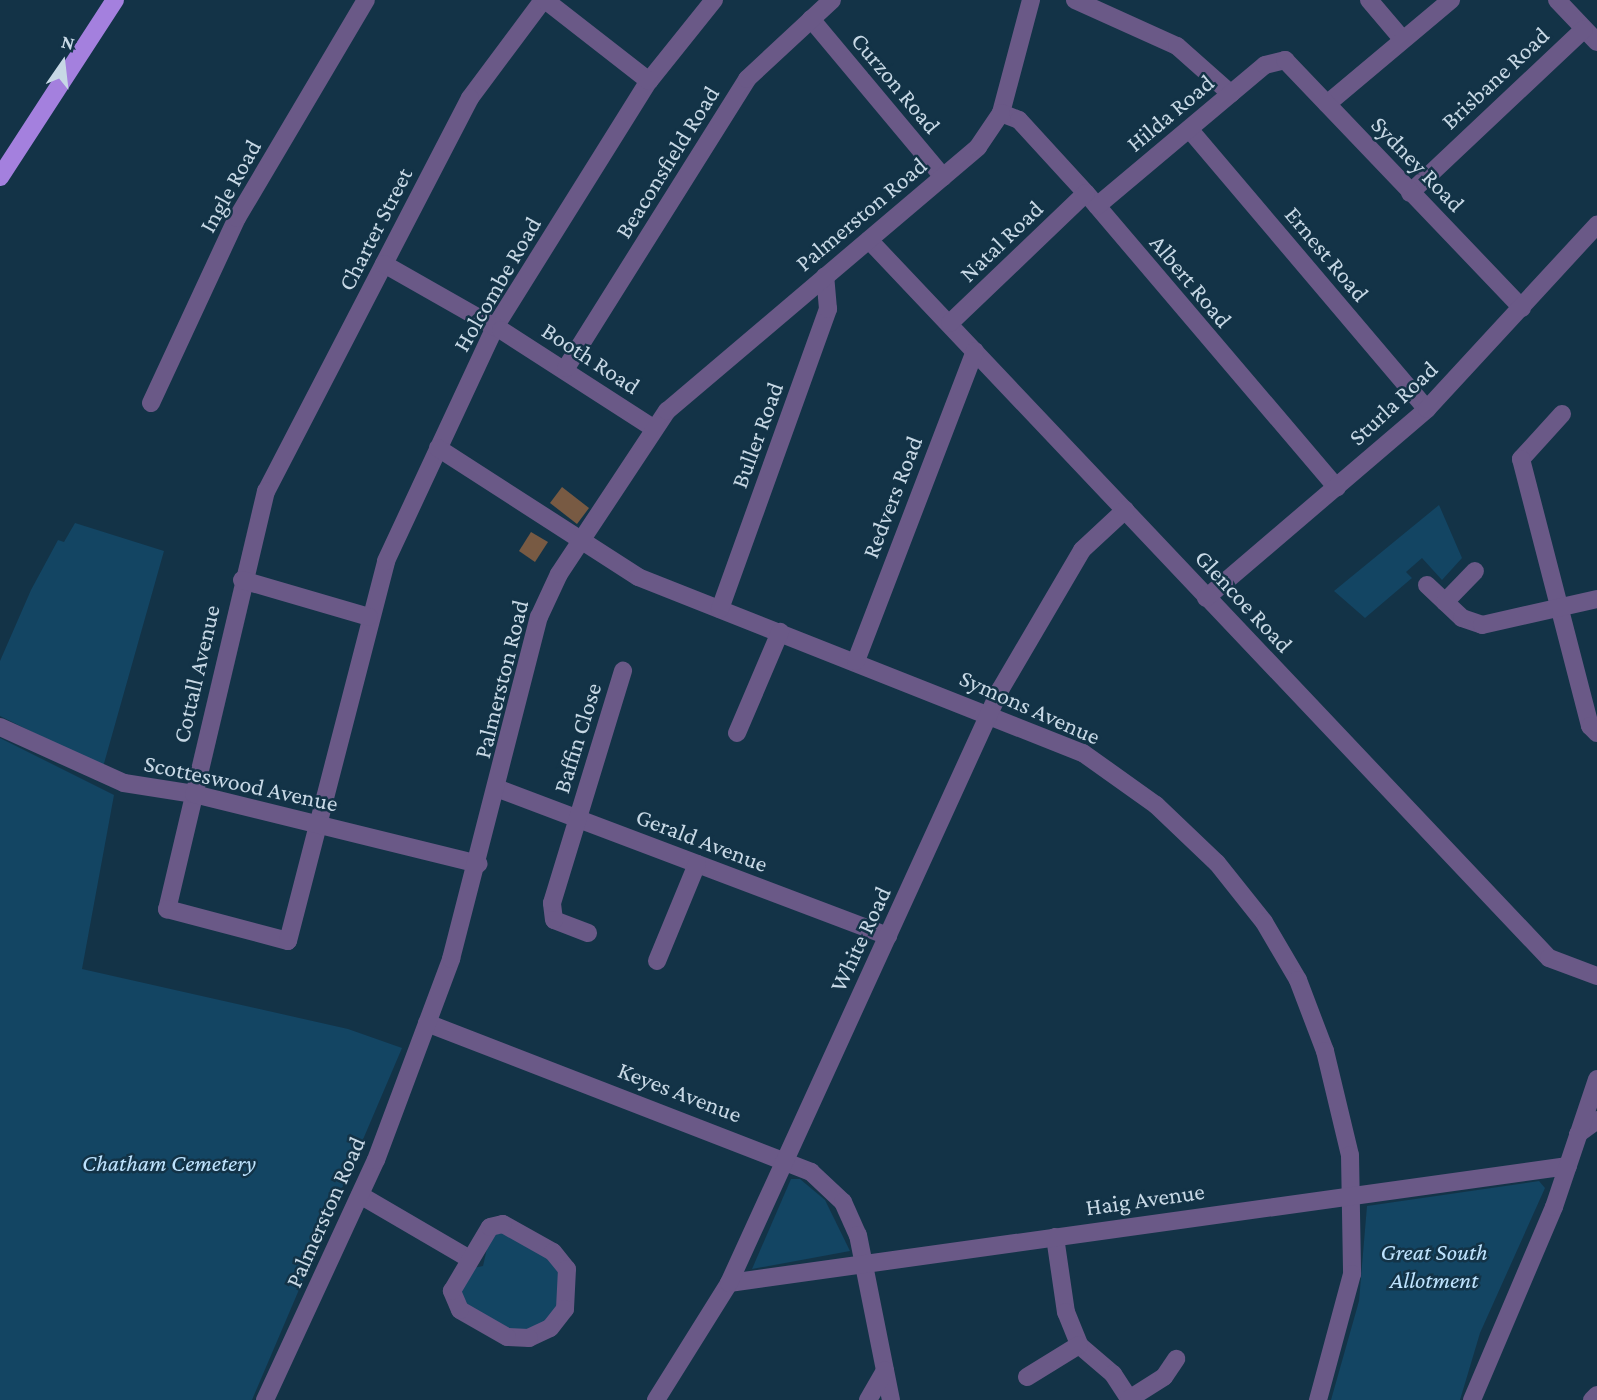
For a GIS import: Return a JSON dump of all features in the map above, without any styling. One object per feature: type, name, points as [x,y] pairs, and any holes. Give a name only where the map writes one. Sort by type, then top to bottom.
[{"type":"main road","points":[[0,177],[115,0]]},
{"type":"street","name":"Ingle Road","points":[[151,403],[237,218],[366,0]]},
{"type":"street","points":[[544,0],[649,81]]},
{"type":"street","name":"Charter Street","points":[[266,491],[470,98],[544,0]]},
{"type":"street","name":"Holcombe Road","points":[[288,942],[369,617],[386,561],[498,328],[649,81],[714,0]]},
{"type":"street","name":"Beaconsfield Road","points":[[566,368],[747,79],[832,0]]},
{"type":"street","name":"Palmerston Road","points":[[265,1400],[360,1195],[427,1023],[479,864],[539,617],[579,541],[653,428],[690,389],[987,138],[1001,113],[1031,0]]},
{"type":"street","points":[[1075,0],[1177,46],[1231,94]]},
{"type":"street","points":[[1369,0],[1403,40]]},
{"type":"street","points":[[1327,104],[1451,0]]},
{"type":"street","points":[[1557,0],[1597,42]]},
{"type":"street","name":"Curzon Road","points":[[811,19],[943,177]]},
{"type":"street","name":"Brisbane Road","points":[[1410,192],[1584,29]]},
{"type":"street","name":"Hilda Road","points":[[1091,200],[1190,130],[1276,59]]},
{"type":"street","name":"Sydney Road","points":[[1276,59],[1285,60],[1522,308]]},
{"type":"street","name":"Albert Road","points":[[1001,113],[1019,120],[1091,200],[1337,488]]},
{"type":"street","name":"Ernest Road","points":[[1190,130],[1427,409]]},
{"type":"street","name":"Natal Road","points":[[950,323],[1091,200]]},
{"type":"street","name":"Sturla Road","points":[[1206,598],[1427,409],[1597,225]]},
{"type":"street","name":"Glencoe Road","points":[[869,240],[1549,958],[1597,976]]},
{"type":"street","name":"Booth Road","points":[[384,264],[566,368],[653,428]]},
{"type":"street","name":"Buller Road","points":[[720,609],[828,309],[825,276]]},
{"type":"street","name":"Redvers Road","points":[[856,661],[975,351]]},
{"type":"street","points":[[1562,414],[1521,459],[1590,726],[1597,733]]},
{"type":"street","name":"Symons Avenue","points":[[438,448],[638,578],[990,713],[1083,752],[1127,783],[1217,863],[1264,922],[1298,980],[1325,1051],[1350,1155],[1352,1275],[1318,1400]]},
{"type":"street","name":"Cottall Avenue","points":[[266,491],[242,580],[167,909],[288,942]]},
{"type":"street","name":"White Road","points":[[656,1400],[729,1283],[990,713],[1077,556],[1125,510]]},
{"type":"street","points":[[1445,602],[1475,571]]},
{"type":"street","points":[[242,580],[369,617]]},
{"type":"street","points":[[1427,585],[1462,618],[1482,625],[1597,599]]},
{"type":"street","points":[[737,733],[780,632]]},
{"type":"street","name":"Baffin Close","points":[[589,933],[554,920],[552,903],[623,671]]},
{"type":"street","name":"Scotteswood Avenue","points":[[0,727],[124,783],[194,794],[479,864]]},
{"type":"street","name":"Gerald Avenue","points":[[499,789],[888,936]]},
{"type":"street","points":[[657,961],[697,864]]},
{"type":"street","name":"Keyes Avenue","points":[[427,1023],[787,1159],[811,1172],[843,1202],[864,1264],[891,1400]]},
{"type":"street","points":[[1472,1400],[1568,1166],[1597,1079]]},
{"type":"street","points":[[1578,1134],[1597,1120]]},
{"type":"street","name":"Haig Avenue","points":[[729,1283],[1568,1166]]},
{"type":"street","points":[[360,1195],[468,1258]]},
{"type":"street","points":[[489,1227],[516,1228],[553,1252],[567,1269],[565,1310],[542,1334],[507,1337],[455,1304],[452,1292],[468,1258],[489,1227]]},
{"type":"street","points":[[1055,1237],[1066,1312],[1079,1345],[1113,1374],[1129,1399],[1164,1377],[1176,1359]]},
{"type":"street","points":[[1027,1377],[1079,1345]]},
{"type":"street","points":[[868,1400],[885,1370]]},
{"type":"street","points":[[1592,1400],[1597,1395]]},
{"type":"green space","points":[[1439,505],[1462,558],[1442,580],[1422,558],[1406,572],[1412,578],[1365,618],[1334,591]]},
{"type":"green space","points":[[75,523],[164,551],[103,767],[0,716],[0,661],[31,590],[58,540],[64,542]]},
{"type":"green space","name":"Chatham Cemetery","points":[[0,738],[114,795],[82,969],[348,1029],[402,1048],[252,1400],[0,1400]]},
{"type":"green space","points":[[791,1179],[800,1179],[825,1200],[850,1251],[752,1269]]},
{"type":"green space","name":"Great South Allotment","points":[[1539,1181],[1545,1188],[1480,1333],[1460,1400],[1331,1400],[1359,1301],[1367,1206]]},
{"type":"green space","points":[[508,1232],[557,1265],[563,1296],[543,1327],[509,1333],[465,1307],[459,1285],[468,1269],[483,1266],[490,1235]]},
{"type":"building","points":[[562,487],[589,508],[577,524],[550,503]]},
{"type":"building","points":[[531,532],[548,542],[535,562],[519,551]]}]
